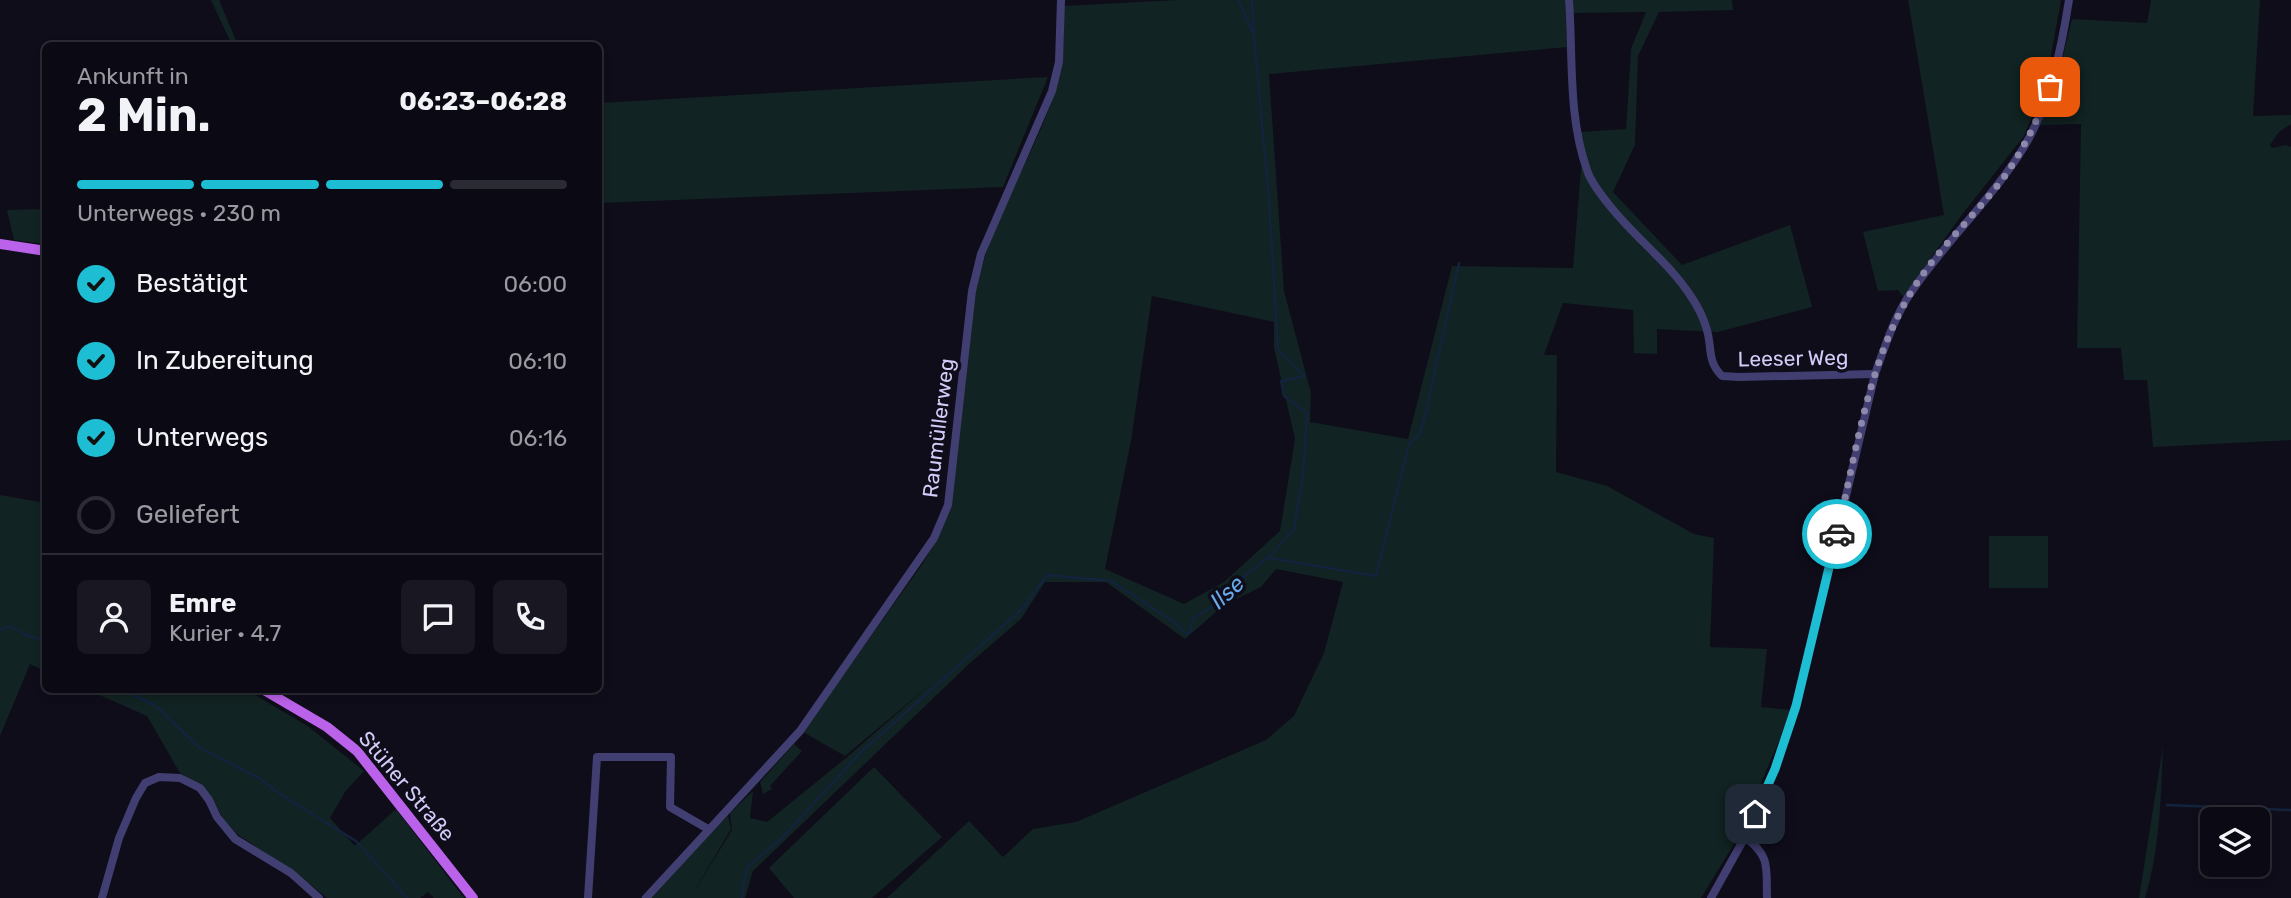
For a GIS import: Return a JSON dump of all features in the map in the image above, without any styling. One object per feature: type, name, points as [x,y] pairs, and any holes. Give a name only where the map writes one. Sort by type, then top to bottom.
[{"type":"main road","points":[[0,244],[42,250]]},
{"type":"main road","name":"Stüher Straße","points":[[269,693],[327,727],[357,751],[473,898]]},
{"type":"street","name":"Raumüllerweg","points":[[646,898],[800,731],[934,538],[948,506],[972,291],[981,254],[1052,91],[1059,62],[1061,0]]},
{"type":"street","name":"Leeser Weg","points":[[1569,0],[1573,92],[1581,150],[1588,173],[1608,204],[1631,232],[1663,261],[1698,308],[1707,329],[1712,366],[1722,376],[1875,374]]},
{"type":"street","name":"Leeser Weg","points":[[1711,898],[1745,837],[1775,769],[1796,706],[1875,374],[1891,330],[1910,293],[2004,177],[2025,145],[2050,87],[2063,38],[2069,0]]},
{"type":"street","points":[[588,898],[597,757],[671,757],[670,807],[708,829]]},
{"type":"street","points":[[102,898],[119,838],[136,798],[145,783],[159,776],[180,778],[200,788],[217,817],[235,839],[291,873],[319,898]]},
{"type":"street","points":[[1745,837],[1761,849],[1765,860],[1767,898]]},
{"type":"shaded area","points":[[211,0],[219,0],[237,42],[231,42]]},
{"type":"shaded area","points":[[1178,0],[1565,0],[1567,47],[1269,74],[1284,291],[1311,393],[1310,422],[1408,439],[1452,266],[1573,268],[1582,156],[1585,155],[1581,132],[1626,129],[1631,49],[1646,12],[1573,13],[1571,0],[1732,0],[1733,10],[1659,12],[1638,56],[1635,145],[1613,192],[1682,265],[1790,225],[1812,307],[1718,332],[1657,329],[1657,354],[1634,353],[1633,310],[1563,303],[1544,355],[1557,355],[1556,472],[1607,486],[1694,534],[1714,538],[1710,647],[1767,649],[1761,707],[1790,710],[1737,839],[1701,898],[887,898],[969,821],[1003,857],[1033,829],[1076,822],[1266,740],[1294,716],[1324,653],[1343,582],[1276,569],[1261,587],[1224,605],[1185,639],[1106,582],[1045,582],[1021,619],[969,664],[753,871],[745,898],[652,898],[713,829],[728,816],[731,829],[692,895],[732,830],[730,813],[753,791],[750,818],[767,822],[932,683],[845,756],[803,732],[923,563],[951,506],[976,291],[991,240],[1055,91],[1063,49],[1063,6]],"holes":[[[1152,296],[1274,322],[1274,348],[1295,439],[1280,531],[1224,582],[1184,604],[1105,569],[1131,441]]]},
{"type":"shaded area","points":[[1908,0],[2061,0],[2046,83],[2024,136],[1961,216],[1903,297],[1898,290],[1878,291],[1863,232],[1944,215]]},
{"type":"shaded area","points":[[2151,0],[2260,0],[2253,116],[2291,115],[2291,124],[2279,132],[2270,145],[2272,148],[2286,145],[2291,147],[2291,440],[2153,447],[2147,380],[2124,380],[2121,348],[2077,348],[2081,124],[2040,125],[2055,89],[2072,19],[2147,23]]},
{"type":"shaded area","points":[[1048,77],[1003,187],[602,203],[602,103]]},
{"type":"shaded area","points":[[42,209],[42,244],[14,240],[7,210]]},
{"type":"shaded area","points":[[0,495],[42,502],[42,670],[30,664],[0,736]]},
{"type":"shaded area","points":[[1989,536],[2048,536],[2048,588],[1989,588]]},
{"type":"shaded area","points":[[95,693],[252,693],[309,727],[364,771],[345,792],[330,818],[355,846],[396,809],[464,898],[434,898],[428,892],[420,898],[327,898],[292,870],[229,829],[212,798],[201,785],[180,773],[147,716]]},
{"type":"shaded area","points":[[794,744],[802,751],[770,786],[772,789],[763,794],[760,782]]},
{"type":"shaded area","points":[[2163,746],[2154,861],[2145,898],[2139,898]]},
{"type":"shaded area","points":[[874,767],[942,837],[872,898],[794,898],[769,868]]},
{"type":"waterway","name":"Ilse","points":[[742,898],[747,867],[781,839],[860,753],[1022,609],[1047,575],[1111,581],[1177,624],[1186,634],[1190,632],[1193,618],[1212,607],[1272,554],[1294,529],[1303,476],[1307,413],[1284,396],[1281,381],[1304,376],[1278,349],[1269,200],[1254,35],[1238,0]]},
{"type":"waterway","points":[[1252,0],[1254,32]]},
{"type":"waterway","points":[[1270,558],[1376,576],[1409,444],[1419,435],[1424,420],[1459,263]]},
{"type":"waterway","points":[[0,630],[10,626],[42,640]]},
{"type":"waterway","points":[[129,693],[155,705],[201,749],[259,778],[356,841],[407,898]]},
{"type":"waterway","points":[[2167,805],[2291,810]]},
{"type":"way so far","points":[[1837,534],[1875,374],[1891,330],[1910,293],[2018,156],[2040,114],[2050,87]]},
{"type":"route","points":[[1755,814],[1775,769],[1796,706],[1837,534]]}]
